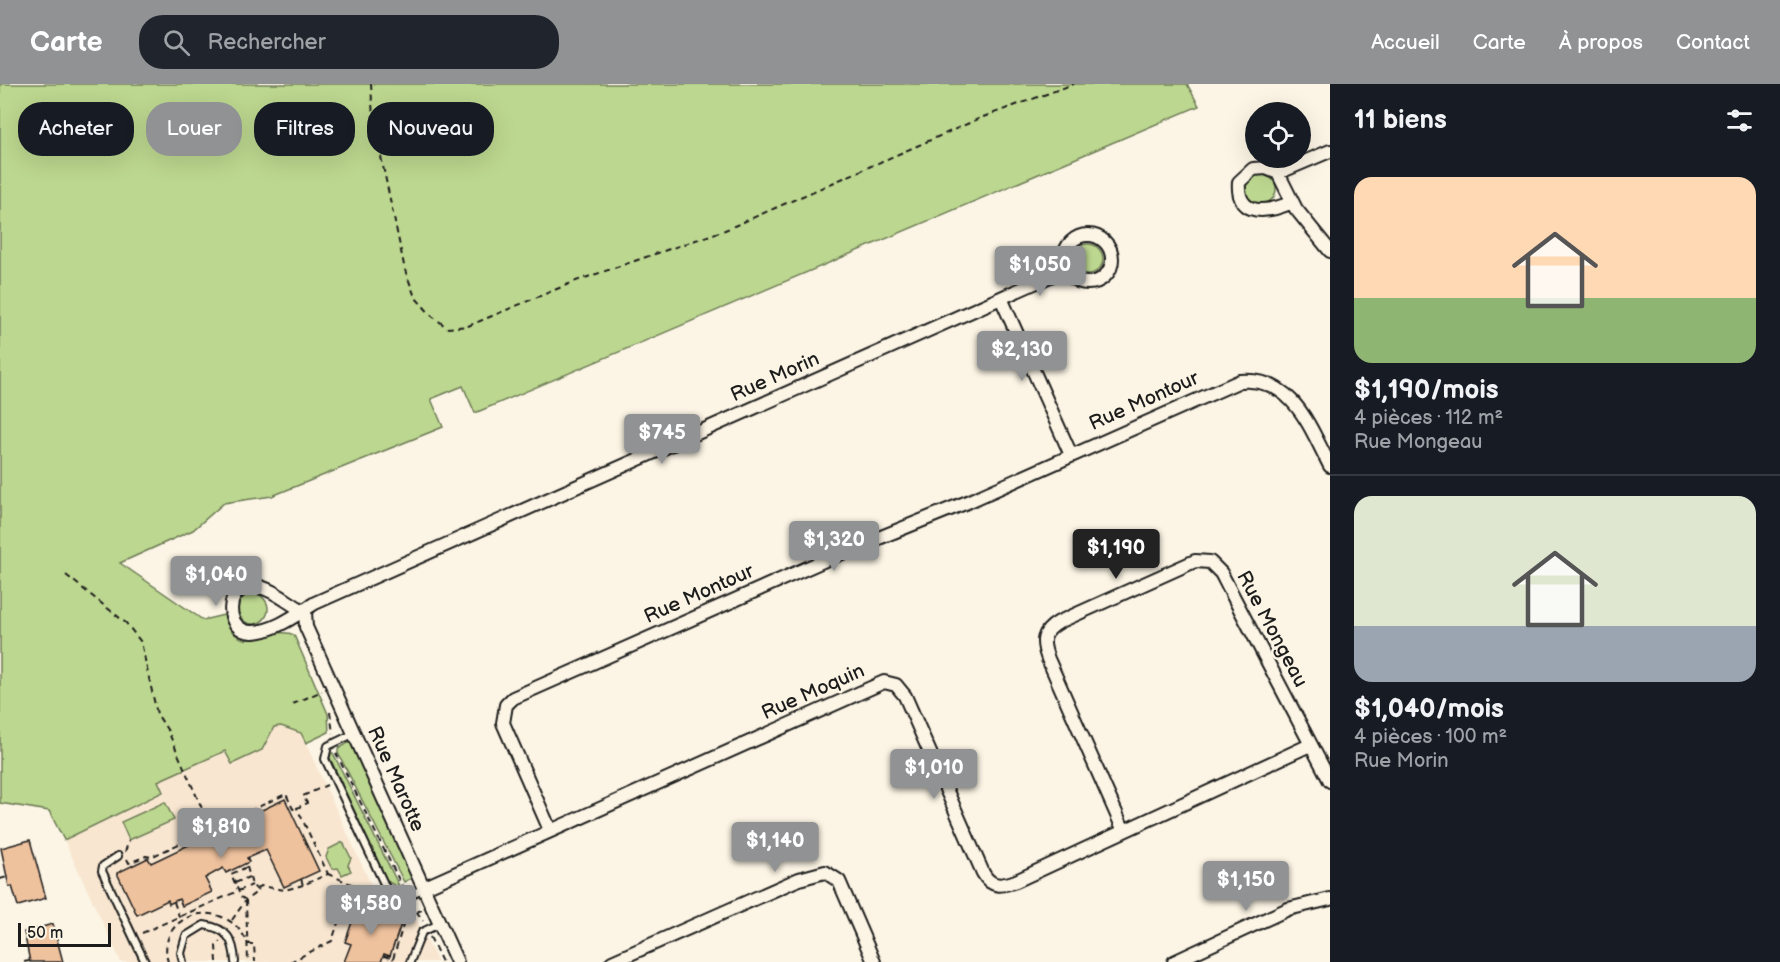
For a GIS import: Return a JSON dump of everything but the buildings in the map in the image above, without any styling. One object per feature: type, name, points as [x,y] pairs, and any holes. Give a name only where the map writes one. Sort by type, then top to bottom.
[{"type":"street","points":[[1278,173],[1330,151]]},
{"type":"street","points":[[1292,202],[1264,212],[1249,207],[1240,195],[1239,182],[1253,169],[1266,168],[1278,173],[1292,202],[1330,251]]},
{"type":"street","points":[[1094,236],[1107,243],[1111,250],[1112,266],[1108,274],[1094,283],[1078,281],[1066,269],[1064,262],[1067,247],[1079,237],[1094,236]]},
{"type":"street","name":"Rue Morin","points":[[305,612],[256,586],[242,589],[235,595],[231,604],[234,623],[249,632],[270,628],[305,612],[315,603],[1066,269]]},
{"type":"street","points":[[1001,298],[1071,455]]},
{"type":"street","name":"Rue Montour","points":[[550,830],[503,723],[506,705],[513,698],[832,556],[940,514],[1232,384],[1250,380],[1268,383],[1286,393],[1298,406],[1330,466]]},
{"type":"street","name":"Rue Mongeau","points":[[1124,831],[1044,650],[1045,631],[1059,622],[1196,561],[1210,562],[1221,573],[1330,781]]},
{"type":"street","name":"Rue Marotte","points":[[305,612],[306,627],[457,962]]},
{"type":"street","name":"Rue Moquin","points":[[423,888],[884,682],[896,685],[904,696],[974,853],[990,883],[996,885],[1009,884],[1310,745]]},
{"type":"street","points":[[618,961],[799,879],[825,872],[838,881],[874,962]]},
{"type":"street","points":[[1174,962],[1288,909],[1330,899]]},
{"type":"lane","points":[[353,734],[328,746],[325,759],[386,888],[403,897],[423,888]]},
{"type":"lane","points":[[121,854],[107,862],[102,869],[145,962]]},
{"type":"lane","points":[[410,962],[420,935],[440,924]]},
{"type":"lane","points":[[183,962],[181,953],[186,936],[204,925],[226,933],[232,943],[235,962]]},
{"type":"path","points":[[371,84],[373,118],[405,270],[416,297],[432,316],[448,328],[468,326],[576,281],[725,230],[983,117],[1074,84]]},
{"type":"path","points":[[66,576],[126,623],[141,642],[157,714],[168,731],[211,829]]},
{"type":"path","points":[[293,704],[322,691]]},
{"type":"path","name":"Rue Marotte","points":[[335,748],[405,890]]},
{"type":"path","points":[[129,840],[121,854],[129,863],[146,856],[151,857],[286,794],[293,809],[297,808],[307,803],[303,796],[328,785]]},
{"type":"path","points":[[297,808],[328,874],[360,888],[366,902],[406,915],[424,909]]},
{"type":"path","points":[[248,962],[246,900],[238,891],[231,874],[247,867],[252,885],[256,888]]},
{"type":"path","points":[[333,876],[335,870]]},
{"type":"path","points":[[256,888],[261,886],[285,890],[328,874]]},
{"type":"path","points":[[0,879],[7,877]]},
{"type":"path","points":[[235,883],[249,877]]},
{"type":"path","points":[[301,879],[303,885]]},
{"type":"path","points":[[403,886],[410,882]]},
{"type":"path","points":[[150,930],[252,885]]},
{"type":"path","points":[[231,921],[246,900],[255,895],[256,888]]},
{"type":"path","points":[[174,902],[181,922]]},
{"type":"path","points":[[290,962],[332,942],[338,923],[350,916],[354,905],[363,908],[366,902]]},
{"type":"path","points":[[411,902],[423,923]]},
{"type":"path","points":[[198,908],[200,913]]},
{"type":"path","points":[[384,956],[392,960],[406,915]]},
{"type":"path","points":[[429,936],[442,962]]},
{"type":"path","points":[[217,962],[216,946],[222,938]]},
{"type":"path","points":[[248,944],[254,944],[255,962]]},
{"type":"path","points":[[24,962],[29,961]]},
{"type":"shaded area","points":[[281,726],[301,733],[379,902],[395,908],[410,908],[438,962],[121,962],[64,840],[163,792],[158,781],[225,750],[262,750],[274,727]]},
{"type":"green space","points":[[0,84],[1187,84],[1199,106],[475,413],[463,386],[431,399],[443,427],[272,496],[224,503],[193,530],[120,563],[203,620],[224,615],[238,637],[247,639],[285,633],[294,635],[328,714],[329,732],[306,743],[301,733],[281,726],[274,727],[262,750],[232,764],[225,751],[158,781],[163,792],[64,840],[49,811],[0,803]]},
{"type":"green space","points":[[1261,174],[1272,178],[1276,189],[1272,200],[1261,204],[1250,200],[1246,189],[1250,178]]},
{"type":"green space","points":[[1088,244],[1094,245],[1102,253],[1102,265],[1094,273],[1088,274],[1082,273],[1074,265],[1073,259],[1074,253],[1082,245]]},
{"type":"green space","points":[[253,594],[264,598],[268,609],[264,620],[253,624],[242,620],[238,609],[242,598]]},
{"type":"green space","points":[[351,743],[412,878],[404,882],[338,753],[338,749]]},
{"type":"green space","points":[[331,753],[401,890],[387,881],[330,758]]},
{"type":"green space","points":[[165,802],[174,820],[129,840],[121,822]]},
{"type":"green space","points":[[343,842],[351,858],[348,865],[351,871],[342,875],[338,868],[332,869],[326,857],[329,849]]}]
